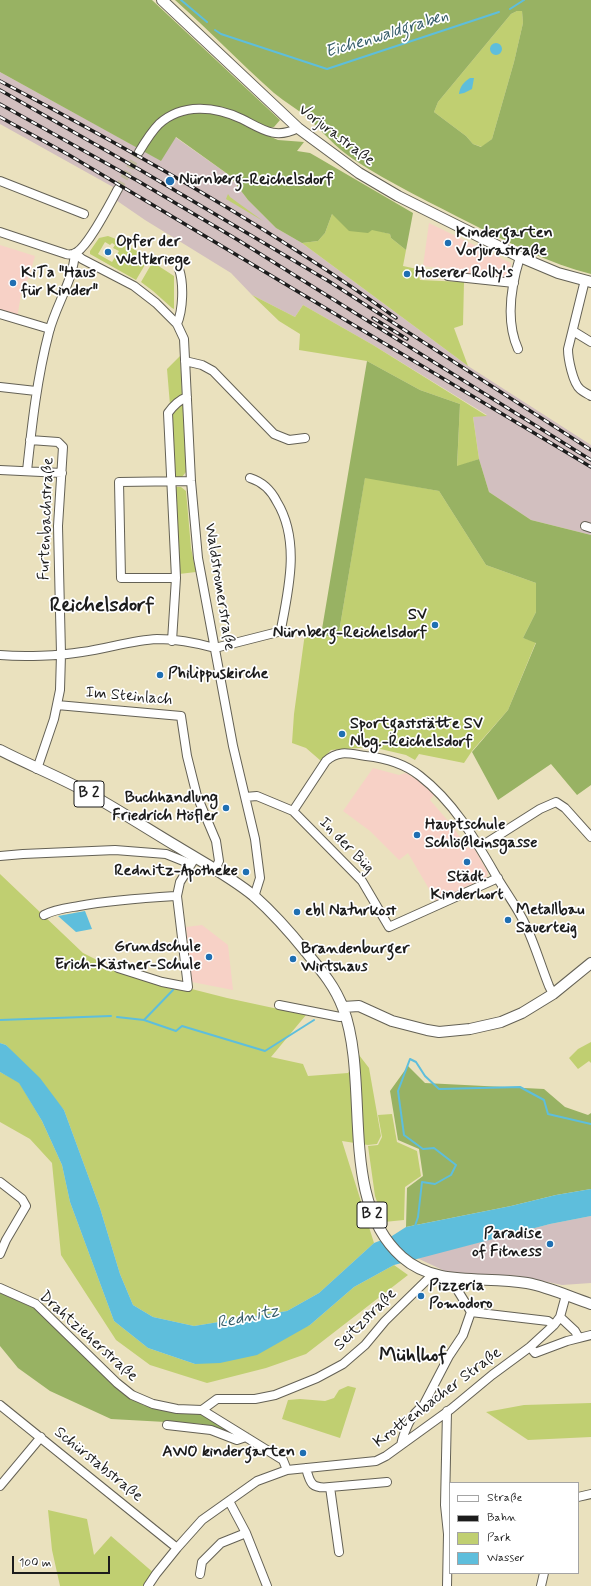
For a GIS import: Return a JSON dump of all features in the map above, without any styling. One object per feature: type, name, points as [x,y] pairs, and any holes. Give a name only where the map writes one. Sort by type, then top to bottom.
[{"type":"main road","name":"Vorjurastraße","points":[[162,0],[298,128],[338,159],[373,182],[520,257],[552,271],[588,281]]},
{"type":"main road","name":"B 2","points":[[0,750],[80,788],[193,861],[215,870],[254,897],[279,920],[324,973],[336,992],[344,1011],[353,1046],[359,1140],[365,1191],[370,1211],[376,1225],[394,1249],[406,1261],[428,1273],[450,1278],[525,1282],[538,1285],[591,1304]]},
{"type":"main road","points":[[344,1011],[359,1006],[392,1021],[427,1030],[452,1031],[484,1027],[513,1017],[553,994],[591,963]]},
{"type":"street","points":[[139,152],[159,124],[169,117],[190,109],[201,108],[218,110],[235,115],[268,132],[276,134],[288,133],[298,128]]},
{"type":"street","points":[[0,181],[84,214]]},
{"type":"street","points":[[0,232],[66,254],[75,253],[81,248],[94,230],[118,189]]},
{"type":"street","points":[[28,471],[36,391],[50,330],[72,272],[75,253]]},
{"type":"street","name":"Waldstromerstraße","points":[[75,253],[88,262],[134,286],[156,302],[178,324],[184,340],[190,482],[198,558],[233,746],[255,839],[260,878],[254,897]]},
{"type":"street","points":[[518,348],[514,340],[510,322],[514,283],[520,257]]},
{"type":"street","name":"Waldstromerstraße","points":[[178,269],[181,275],[182,314],[178,324]]},
{"type":"street","points":[[448,276],[514,283]]},
{"type":"street","points":[[588,281],[568,349],[568,356],[575,382],[579,389],[591,396]]},
{"type":"street","points":[[0,314],[50,330]]},
{"type":"street","points":[[573,331],[591,342]]},
{"type":"street","points":[[185,361],[202,365],[213,371],[274,434],[289,440],[305,438]]},
{"type":"street","points":[[0,387],[36,391]]},
{"type":"street","points":[[172,641],[176,578],[168,413],[174,405],[183,398],[187,398]]},
{"type":"street","name":"Furtenbachstraße","points":[[30,440],[58,442],[63,447],[58,532],[61,654],[60,690],[58,705],[38,769]]},
{"type":"street","points":[[0,470],[62,473]]},
{"type":"street","points":[[0,655],[61,654],[82,652],[158,639],[205,645],[215,648],[273,635],[281,629],[288,592],[290,553],[288,530],[282,512],[274,496],[264,484],[250,478]]},
{"type":"street","points":[[176,578],[121,578],[120,482],[190,482]]},
{"type":"street","name":"Im Steinlach","points":[[58,705],[181,716],[187,756],[196,796],[216,841],[218,861],[215,870]]},
{"type":"street","points":[[293,811],[326,761],[333,755],[343,753],[371,756],[389,760],[404,766],[419,775],[435,789],[460,817],[480,847],[526,925],[553,994]]},
{"type":"street","name":"In der Büg","points":[[245,797],[257,796],[293,811],[362,881],[389,927],[498,878]]},
{"type":"street","points":[[480,847],[544,807],[556,802],[565,808],[591,837]]},
{"type":"street","points":[[0,856],[115,850],[166,854],[193,861],[180,882],[177,896],[188,987],[162,982],[118,968]]},
{"type":"street","points":[[44,915],[52,911],[88,904],[137,898],[177,896]]},
{"type":"street","points":[[279,1004],[340,1017],[344,1011]]},
{"type":"street","points":[[0,1182],[22,1199],[26,1206],[6,1240],[0,1254]]},
{"type":"street","name":"Seitzstraße","points":[[202,1410],[217,1399],[255,1398],[275,1395],[316,1378],[343,1364],[365,1345],[385,1320],[428,1273]]},
{"type":"street","points":[[450,1278],[471,1312]]},
{"type":"street","name":"Drahtzieherstraße","points":[[0,1288],[36,1304],[117,1383],[132,1395],[153,1404],[177,1409],[202,1410],[283,1460],[287,1470]]},
{"type":"street","name":"Krottenbacher Straße","points":[[148,1586],[177,1548],[202,1520],[257,1481],[287,1470],[376,1461],[400,1445],[447,1411],[530,1346],[554,1325],[560,1317],[566,1295]]},
{"type":"street","points":[[471,1312],[548,1321],[554,1325]]},
{"type":"street","points":[[400,1445],[403,1435],[416,1411],[423,1406],[449,1356],[463,1335],[471,1312]]},
{"type":"street","points":[[560,1317],[575,1331],[579,1338]]},
{"type":"street","points":[[530,1346],[535,1353],[591,1335]]},
{"type":"street","name":"Schürstabstraße","points":[[0,1405],[177,1548]]},
{"type":"street","points":[[447,1411],[445,1505],[448,1534],[447,1586]]},
{"type":"street","points":[[168,1425],[211,1430],[236,1440],[246,1437]]},
{"type":"street","points":[[0,1486],[41,1437]]},
{"type":"street","points":[[306,1468],[309,1480],[319,1488],[387,1482]]},
{"type":"street","points":[[330,1487],[338,1552]]},
{"type":"street","points":[[579,1496],[591,1494]]},
{"type":"street","points":[[229,1501],[246,1533],[267,1586]]},
{"type":"street","points":[[200,1574],[202,1562],[221,1543],[246,1533]]},
{"type":"street","points":[[541,1586],[544,1574]]},
{"type":"shaded area","points":[[0,72],[160,160],[175,137],[229,175],[248,200],[276,228],[302,243],[468,366],[591,445],[591,535],[531,520],[489,492],[479,459],[473,417],[487,415],[373,345],[303,305],[295,317],[252,295],[231,273],[145,220],[110,196],[113,187],[0,124]]},
{"type":"shaded area","name":"Kindergarten Vorjurastraße","points":[[429,223],[511,263],[510,278],[456,272],[453,270],[423,266]]},
{"type":"shaded area","name":"KiTa \"Haus für Kinder\"","points":[[0,245],[35,256],[29,277],[22,289],[17,318],[0,312]]},
{"type":"shaded area","name":"Hauptschule Schlößleinsgasse","points":[[373,768],[399,775],[406,773],[419,781],[434,795],[430,800],[449,822],[468,848],[473,846],[488,873],[487,877],[436,901],[408,853],[399,860],[370,831],[343,811]]},
{"type":"shaded area","name":"Grundschule Erich-Kästner-Schule","points":[[202,925],[228,945],[233,990],[192,982],[186,927]]},
{"type":"shaded area","points":[[591,1216],[591,1283],[562,1285],[519,1276],[449,1273],[417,1258],[550,1224]]},
{"type":"green space","points":[[0,0],[152,0],[280,120],[274,127],[268,128],[249,119],[245,126],[278,140],[304,142],[297,151],[310,153],[413,213],[406,250],[391,238],[390,234],[372,230],[368,233],[349,231],[332,214],[325,233],[318,241],[302,243],[276,228],[248,200],[229,175],[176,137],[161,161],[0,72]]},
{"type":"green space","points":[[175,0],[591,0],[591,274],[561,265],[517,246],[412,194],[353,159],[308,118],[274,93]],"holes":[[[517,11],[522,11],[523,23],[514,62],[492,139],[481,147],[473,144],[466,136],[434,112],[438,102],[511,14]]]},
{"type":"green space","points":[[517,11],[522,11],[523,23],[514,62],[492,139],[482,147],[473,144],[466,136],[434,112],[438,102],[511,14]]},
{"type":"green space","points":[[228,194],[230,197],[263,221],[226,199]]},
{"type":"green space","points":[[332,214],[390,234],[391,238],[406,250],[403,266],[417,269],[420,280],[464,282],[463,325],[454,328],[468,366],[302,243],[318,241],[325,233]]},
{"type":"green space","points":[[108,236],[116,239],[149,258],[136,280],[90,254],[90,251],[99,238]],"holes":[[[105,242],[110,245],[112,243],[115,245],[113,248],[119,251],[112,262],[98,254]]]},
{"type":"green space","points":[[152,263],[174,276],[174,309],[141,282]]},
{"type":"green space","points":[[252,295],[295,317],[303,305],[373,345],[487,416],[473,417],[479,459],[457,467],[460,404],[420,390],[367,361],[299,350],[300,334],[279,321]]},
{"type":"green space","points":[[180,356],[182,395],[170,405],[167,369]]},
{"type":"green space","points":[[367,361],[420,390],[460,404],[457,466],[479,459],[489,492],[531,520],[591,535],[591,785],[577,795],[551,764],[498,800],[472,752],[508,710],[536,643],[523,638],[536,612],[536,583],[486,565],[439,491],[365,478],[338,638],[321,635]]},
{"type":"green space","points":[[183,402],[186,472],[182,477],[173,478],[170,414]]},
{"type":"green space","name":"SV Nürnberg-Reichelsdorf","points":[[365,477],[439,491],[486,565],[536,583],[536,612],[523,638],[536,642],[508,710],[472,751],[464,763],[419,754],[415,760],[406,755],[372,747],[331,750],[321,761],[306,748],[292,743],[294,714],[305,633],[338,638]]},
{"type":"green space","points":[[173,487],[181,487],[186,491],[191,548],[196,572],[179,574]]},
{"type":"green space","points":[[0,874],[83,953],[117,970],[227,998],[306,1015],[271,1057],[303,1064],[308,1076],[348,1073],[359,1055],[369,1068],[381,1136],[377,1144],[368,1145],[342,1141],[374,1243],[319,1293],[287,1311],[194,1326],[153,1317],[133,1305],[120,1274],[100,1208],[64,1110],[6,1045],[0,1043]]},
{"type":"green space","points":[[591,1042],[591,1063],[589,1061],[578,1069],[569,1058],[578,1049]]},
{"type":"green space","points":[[408,1066],[425,1083],[544,1089],[565,1107],[588,1115],[591,1113],[591,1189],[406,1227],[407,1188],[423,1176],[419,1149],[398,1140],[390,1091]]},
{"type":"green space","points":[[0,1072],[19,1082],[42,1121],[62,1165],[70,1202],[114,1321],[148,1348],[195,1364],[310,1325],[354,1287],[394,1265],[408,1275],[306,1354],[266,1368],[207,1383],[150,1365],[116,1340],[61,1255],[52,1163],[30,1139],[0,1122]]},
{"type":"green space","points":[[392,1114],[397,1142],[417,1151],[421,1176],[405,1187],[404,1220],[384,1222],[375,1196],[368,1146],[378,1145],[382,1137],[378,1115]]},
{"type":"green space","points":[[0,1293],[34,1308],[119,1390],[143,1405],[174,1412],[201,1413],[233,1432],[232,1434],[202,1424],[111,1419],[50,1391],[18,1368],[0,1346]]},
{"type":"green space","points":[[348,1386],[356,1388],[340,1438],[282,1419],[288,1400],[300,1399],[325,1401],[334,1398],[339,1390]]},
{"type":"green space","points":[[591,1403],[591,1437],[528,1440],[486,1412],[524,1405]]},
{"type":"green space","points":[[48,1510],[87,1519],[94,1555],[111,1536],[155,1574],[147,1586],[60,1586],[52,1550]]},
{"type":"water","points":[[496,43],[500,45],[502,49],[500,53],[496,55],[492,53],[490,49],[492,45]]},
{"type":"water","points":[[470,78],[474,78],[472,89],[459,94],[463,84]]},
{"type":"water","points":[[85,911],[92,929],[76,932],[58,916]]},
{"type":"water","name":"Rednitz","points":[[0,1043],[6,1045],[40,1078],[64,1110],[100,1208],[120,1274],[133,1305],[153,1317],[194,1326],[287,1311],[319,1293],[374,1243],[392,1236],[406,1227],[591,1189],[591,1216],[550,1224],[394,1265],[354,1287],[310,1325],[257,1355],[220,1363],[195,1364],[148,1348],[114,1321],[70,1202],[62,1165],[42,1121],[19,1083],[0,1072]]},
{"type":"waterway","name":"Eichenwaldgraben","points":[[181,0],[207,22]]},
{"type":"waterway","name":"Eichenwaldgraben","points":[[510,9],[524,0]]},
{"type":"waterway","name":"Eichenwaldgraben","points":[[215,30],[221,34],[327,69],[499,12]]},
{"type":"waterway","points":[[144,1020],[173,990]]},
{"type":"waterway","points":[[0,1020],[111,1016]]},
{"type":"waterway","points":[[117,1017],[144,1020],[176,1031],[182,1026],[265,1051],[314,1020]]},
{"type":"waterway","points":[[415,1226],[418,1217],[422,1182],[435,1184],[451,1175],[456,1165],[434,1148],[423,1149],[404,1135],[398,1091],[410,1059],[416,1062],[425,1076],[439,1089],[520,1087],[544,1100],[548,1114],[591,1124]]},
{"type":"tunnel","points":[[118,189],[139,152]]},
{"type":"railway","points":[[0,81],[102,136],[252,222],[301,253],[396,318]]},
{"type":"railway","points":[[0,90],[142,171],[330,282],[591,450]]},
{"type":"railway","points":[[0,104],[138,181],[238,240],[591,460]]},
{"type":"railway","points":[[0,117],[69,155],[591,467]]},
{"type":"railway","points":[[373,318],[407,339]]},
{"type":"place","name":"Nürnberg-Reichelsdorf","points":[[170,181]]},
{"type":"place","name":"Kindergarten Vorjurastraße","points":[[448,243]]},
{"type":"place","name":"Opfer der Weltkriege","points":[[108,252]]},
{"type":"place","name":"Hoserer Rolly's","points":[[407,274]]},
{"type":"place","name":"KiTa \"Haus für Kinder\"","points":[[13,283]]},
{"type":"place","name":"SV Nürnberg-Reichelsdorf","points":[[435,625]]},
{"type":"place","name":"Philippuskirche","points":[[160,675]]},
{"type":"place","name":"Sportgaststätte SV Nbg.-Reichelsdorf","points":[[342,734]]},
{"type":"place","name":"Buchhandlung Friedrich Höfler","points":[[226,808]]},
{"type":"place","name":"Hauptschule Schlößleinsgasse","points":[[417,835]]},
{"type":"place","name":"Städt. Kinderhort","points":[[467,862]]},
{"type":"place","name":"Rednitz-Apotheke","points":[[246,872]]},
{"type":"place","name":"ebl Naturkost","points":[[297,912]]},
{"type":"place","name":"Metallbau Sauerteig","points":[[508,920]]},
{"type":"place","name":"Grundschule Erich-Kästner-Schule","points":[[209,957]]},
{"type":"place","name":"Brandenburger Wirtshaus","points":[[293,959]]},
{"type":"place","name":"Paradise of Fitness","points":[[550,1244]]},
{"type":"place","name":"Pizzeria Pomodoro","points":[[421,1296]]},
{"type":"place","name":"AWO kindergarten","points":[[303,1453]]},
{"type":"district","name":"Reichelsdorf","points":[[102,607]]},
{"type":"district","name":"Mühlhof","points":[[413,1357]]}]
